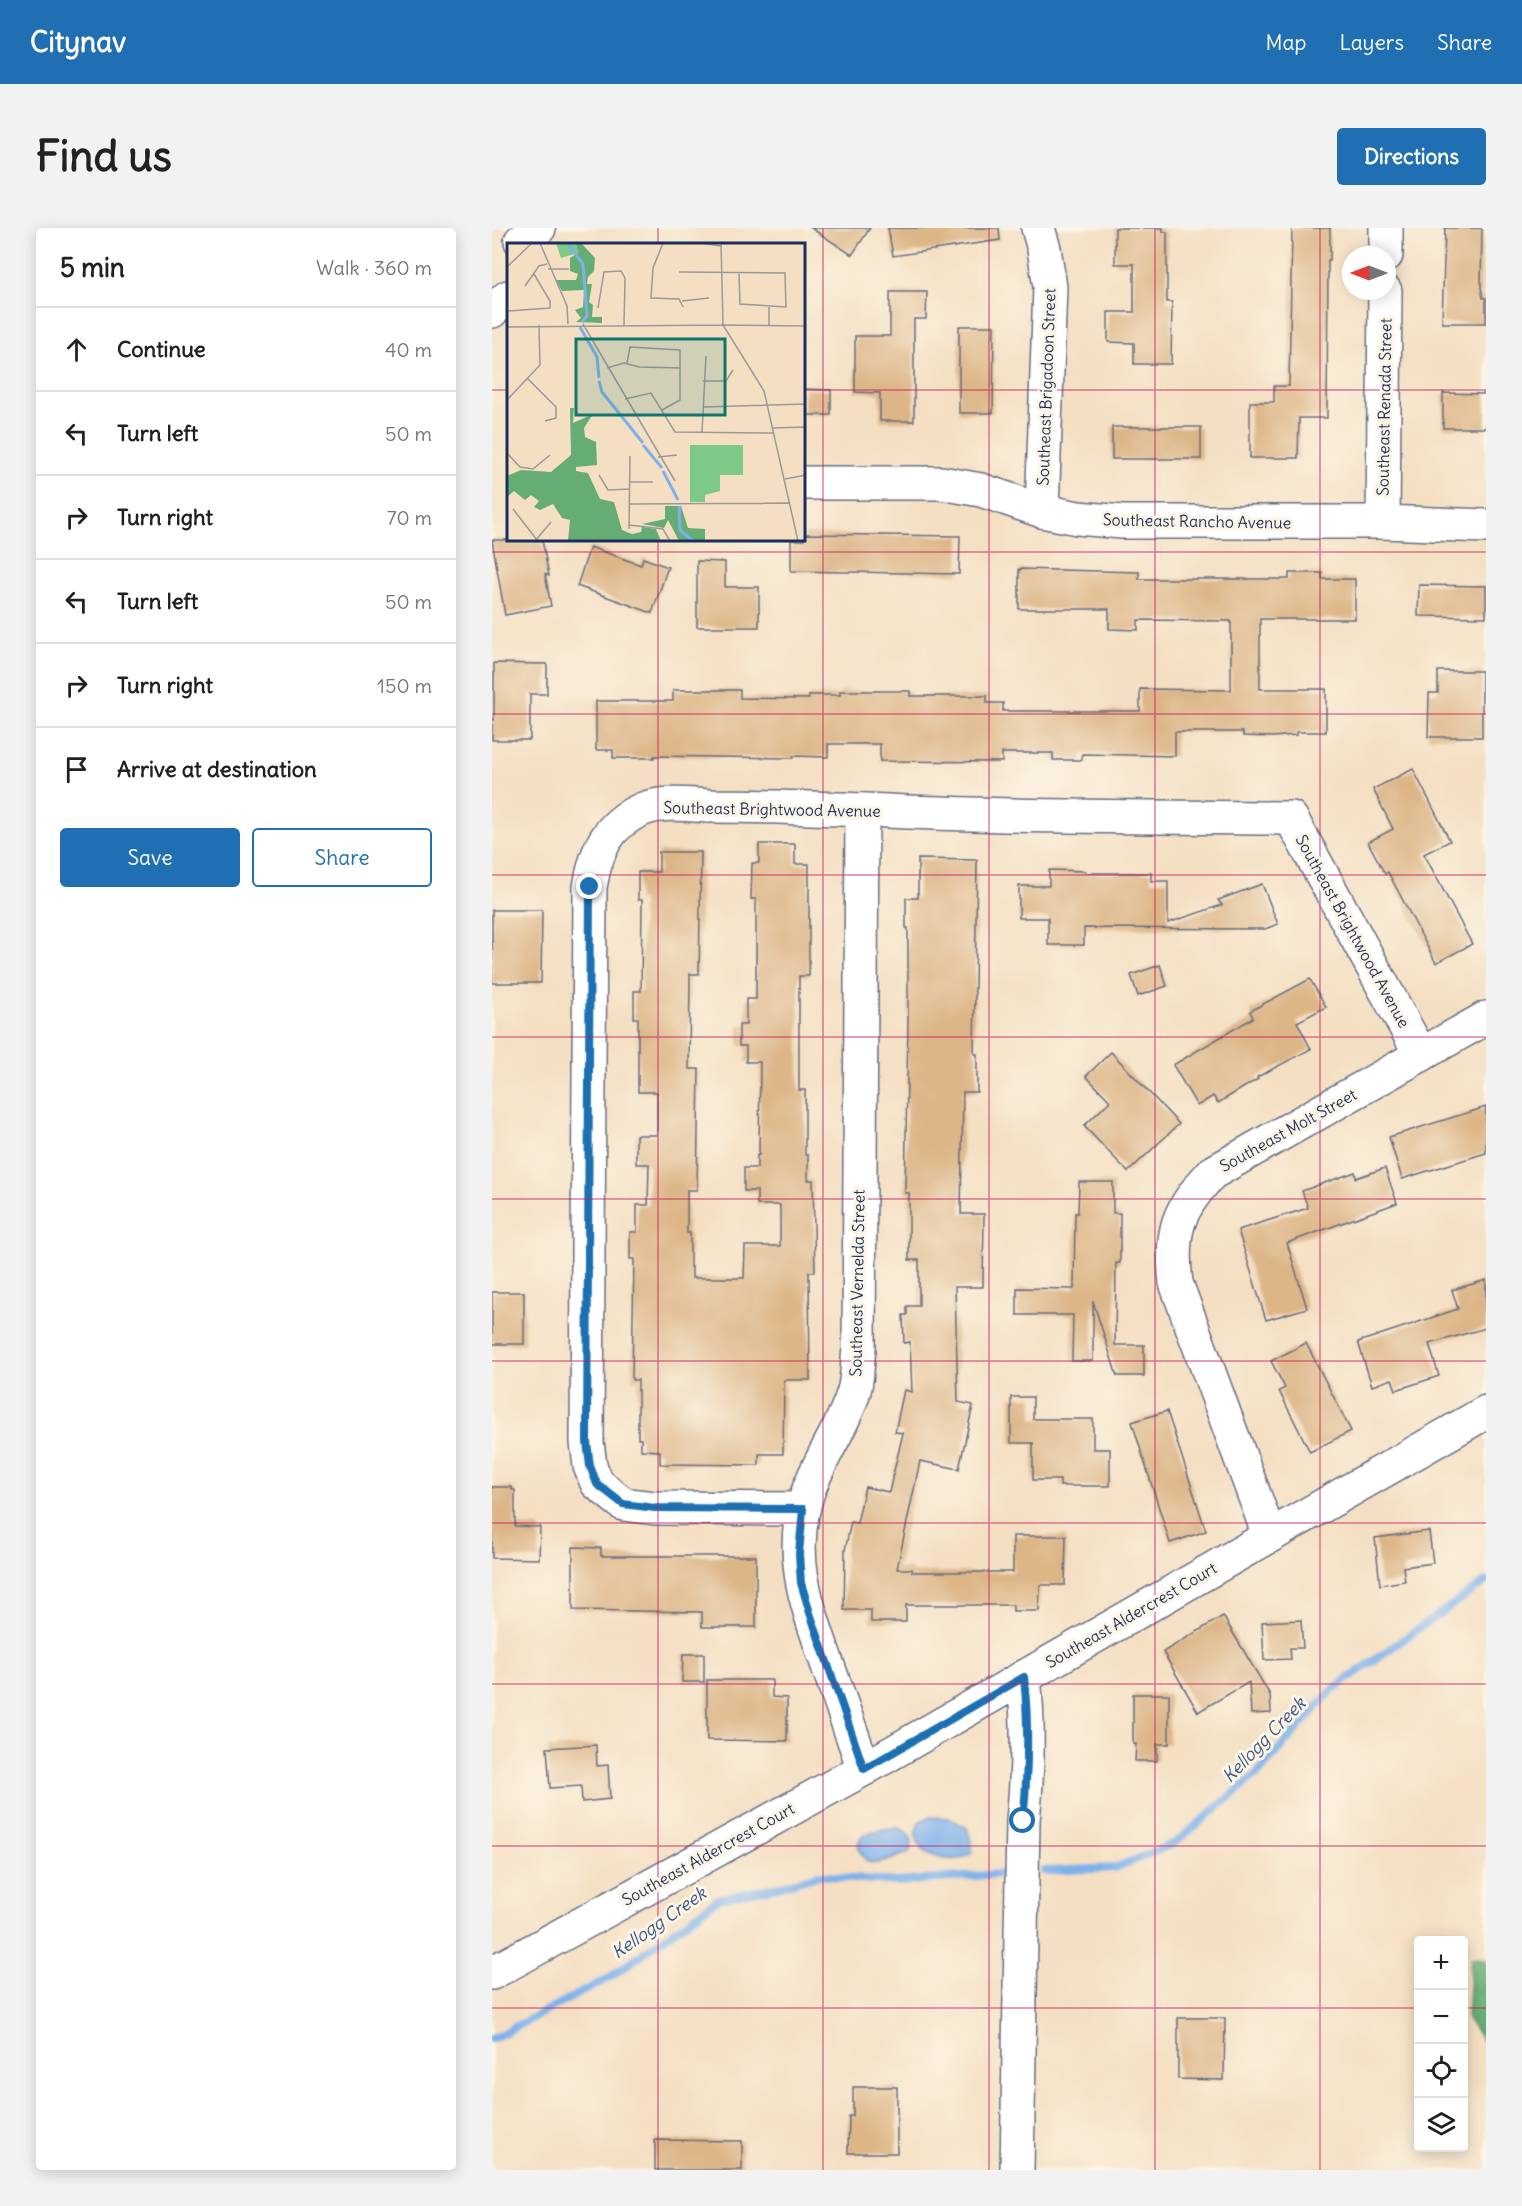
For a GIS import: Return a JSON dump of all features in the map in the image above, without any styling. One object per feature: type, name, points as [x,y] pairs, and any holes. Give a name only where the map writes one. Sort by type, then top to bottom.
[{"type":"street","name":"Southeast Brigadoon Street","points":[[1038,228],[1050,287],[1042,510]]},
{"type":"street","points":[[1386,228],[1386,246]]},
{"type":"street","points":[[492,311],[507,298]]},
{"type":"street","name":"Southeast Renada Street","points":[[1383,522],[1385,300]]},
{"type":"street","name":"Southeast Rancho Avenue","points":[[806,483],[941,483],[981,490],[1042,510],[1078,518],[1122,522],[1383,522],[1486,526]]},
{"type":"street","name":"Southeast Brightwood Avenue","points":[[803,1509],[655,1508],[623,1504],[597,1484],[590,1466],[587,1442],[590,887],[594,862],[599,849],[609,834],[631,816],[659,805],[812,807],[1025,817],[1291,818],[1421,1055]]},
{"type":"street","name":"Southeast Vernelda Street","points":[[862,810],[859,1348],[854,1392],[839,1428],[820,1464],[803,1509],[799,1554],[801,1583],[810,1613],[864,1769]]},
{"type":"street","name":"Southeast Molt Street","points":[[1269,1535],[1176,1283],[1173,1254],[1177,1224],[1191,1195],[1212,1173],[1486,1018]]},
{"type":"street","name":"Southeast Aldercrest Court","points":[[492,1973],[864,1769],[1486,1412]]},
{"type":"street","points":[[1017,2170],[1023,1821],[1028,1770],[1028,1719],[1024,1677]]},
{"type":"green space","points":[[1471,1958],[1486,1959],[1486,2045],[1468,2020]]},
{"type":"water","points":[[930,1817],[950,1818],[967,1828],[972,1853],[957,1859],[948,1859],[939,1858],[923,1850],[918,1843],[916,1832],[920,1821]]},
{"type":"water","points":[[897,1827],[910,1837],[912,1844],[909,1852],[882,1862],[873,1863],[865,1859],[859,1847],[859,1841],[863,1836]]},
{"type":"building","points":[[811,228],[870,228],[852,255]]},
{"type":"building","points":[[888,228],[999,228],[1000,240],[893,256]]},
{"type":"building","points":[[1115,228],[1163,228],[1163,232],[1167,232],[1167,302],[1172,302],[1171,364],[1134,364],[1134,343],[1108,342],[1108,312],[1134,312],[1134,264],[1115,264]]},
{"type":"building","points":[[1292,228],[1330,228],[1327,418],[1299,418],[1298,458],[1250,458],[1250,402],[1274,402],[1274,386],[1289,386]]},
{"type":"building","points":[[1445,228],[1482,228],[1481,288],[1483,298],[1486,298],[1486,323],[1442,323]]},
{"type":"building","points":[[890,292],[927,292],[926,319],[914,319],[914,421],[880,421],[880,393],[855,392],[855,336],[890,336]]},
{"type":"building","points":[[959,326],[994,326],[993,413],[959,413]]},
{"type":"building","points":[[806,389],[831,390],[831,415],[806,415]]},
{"type":"building","points":[[1443,393],[1486,394],[1486,428],[1443,428]]},
{"type":"building","points":[[1112,427],[1201,427],[1201,459],[1112,459]]},
{"type":"building","points":[[806,534],[960,536],[959,574],[791,571],[791,542],[806,542]]},
{"type":"building","points":[[492,540],[542,542],[549,576],[545,574],[551,606],[505,615]]},
{"type":"building","points":[[590,547],[641,565],[643,558],[668,567],[652,613],[577,586]]},
{"type":"building","points":[[697,561],[725,562],[725,587],[759,587],[759,627],[697,627]]},
{"type":"building","points":[[1019,569],[1139,572],[1139,579],[1289,579],[1289,573],[1322,573],[1322,579],[1355,579],[1355,619],[1260,619],[1260,689],[1326,689],[1326,732],[1296,732],[1296,735],[1273,737],[1243,736],[1243,732],[1175,732],[1175,756],[1082,754],[1082,760],[1053,760],[1053,753],[1002,753],[1002,762],[880,761],[880,744],[828,744],[828,757],[793,756],[793,758],[654,756],[654,758],[613,758],[613,750],[596,750],[596,701],[673,701],[673,690],[740,690],[740,698],[809,699],[809,695],[840,695],[840,691],[910,691],[910,696],[987,696],[987,703],[1003,703],[1003,711],[1140,711],[1140,689],[1231,690],[1231,621],[1138,620],[1138,630],[1109,629],[1109,609],[1019,609]]},
{"type":"building","points":[[1419,585],[1486,586],[1486,617],[1418,616]]},
{"type":"building","points":[[494,663],[547,664],[547,694],[530,694],[530,740],[492,740]]},
{"type":"building","points":[[1438,671],[1482,671],[1482,737],[1428,737],[1429,693],[1438,693]]},
{"type":"building","points":[[1413,769],[1450,841],[1424,854],[1472,944],[1436,963],[1388,872],[1385,874],[1368,842],[1393,829],[1373,789]]},
{"type":"building","points":[[759,844],[795,844],[795,864],[809,864],[809,976],[799,976],[799,1090],[805,1090],[805,1155],[808,1155],[808,1180],[813,1180],[815,1272],[809,1272],[810,1380],[784,1380],[783,1454],[759,1454],[759,1465],[660,1464],[660,1451],[641,1450],[641,1439],[638,1439],[638,1380],[632,1380],[634,1259],[630,1259],[630,1232],[637,1232],[637,1205],[648,1205],[649,1164],[636,1164],[636,1135],[657,1135],[657,1092],[638,1092],[638,1018],[634,1018],[634,991],[641,991],[642,900],[638,900],[638,872],[659,872],[659,852],[701,852],[699,974],[690,974],[689,1069],[699,1069],[697,1190],[687,1190],[690,1267],[692,1267],[692,1278],[744,1278],[745,1246],[780,1246],[780,1205],[757,1205],[757,1191],[744,1191],[744,1168],[757,1168],[757,1155],[759,1155],[760,1062],[746,1062],[746,1046],[739,1046],[739,1025],[746,1025],[746,999],[756,999],[756,899],[751,899],[752,863],[759,863]]},
{"type":"building","points":[[918,859],[977,860],[974,1054],[977,1054],[977,1092],[963,1092],[961,1214],[984,1214],[983,1287],[955,1287],[958,1402],[973,1405],[959,1469],[920,1461],[897,1569],[912,1569],[912,1572],[1013,1572],[1013,1536],[1066,1536],[1065,1585],[1040,1585],[1039,1611],[1013,1611],[1013,1605],[906,1605],[906,1622],[871,1622],[871,1610],[844,1610],[845,1550],[851,1522],[857,1523],[865,1487],[889,1492],[903,1433],[895,1432],[904,1390],[912,1392],[910,1342],[904,1343],[903,1315],[907,1315],[907,1306],[919,1306],[919,1260],[909,1260],[909,1193],[905,1193],[908,1023],[906,898],[918,898]]},
{"type":"building","points":[[1049,870],[1085,871],[1085,873],[1151,873],[1151,881],[1168,881],[1168,923],[1222,905],[1218,900],[1262,884],[1278,924],[1265,929],[1084,928],[1084,945],[1048,945],[1048,918],[1019,918],[1019,886],[1049,886]]},
{"type":"building","points":[[492,910],[542,910],[541,983],[492,983]]},
{"type":"building","points":[[1160,965],[1167,986],[1138,996],[1131,975]]},
{"type":"building","points":[[1310,979],[1326,1007],[1297,1022],[1311,1049],[1257,1077],[1258,1079],[1218,1103],[1213,1096],[1197,1106],[1173,1065],[1253,1018],[1250,1011]]},
{"type":"building","points":[[1111,1052],[1179,1124],[1128,1172],[1084,1126],[1110,1101],[1086,1076]]},
{"type":"building","points":[[1486,1107],[1486,1153],[1402,1179],[1389,1137]]},
{"type":"building","points":[[1385,1168],[1397,1203],[1287,1243],[1307,1308],[1266,1320],[1238,1230],[1308,1208],[1302,1191],[1355,1172],[1356,1178]]},
{"type":"building","points":[[1079,1182],[1113,1182],[1113,1213],[1120,1213],[1120,1263],[1116,1263],[1115,1345],[1144,1345],[1144,1376],[1117,1376],[1093,1301],[1093,1361],[1072,1361],[1073,1315],[1017,1315],[1017,1288],[1074,1289],[1075,1213],[1078,1213]]},
{"type":"building","points":[[1486,1280],[1486,1328],[1429,1344],[1439,1376],[1396,1390],[1392,1379],[1372,1386],[1358,1342],[1458,1309],[1452,1290]]},
{"type":"building","points":[[492,1292],[524,1292],[524,1344],[492,1344]]},
{"type":"building","points":[[1306,1343],[1351,1431],[1310,1452],[1279,1391],[1285,1388],[1271,1361]]},
{"type":"building","points":[[1011,1397],[1033,1397],[1033,1419],[1093,1419],[1093,1449],[1110,1449],[1110,1486],[1060,1486],[1060,1480],[1033,1480],[1033,1443],[1011,1443]]},
{"type":"building","points":[[1167,1411],[1206,1531],[1170,1543],[1132,1422]]},
{"type":"building","points":[[492,1487],[512,1487],[512,1490],[515,1490],[515,1526],[540,1527],[539,1559],[492,1558]]},
{"type":"building","points":[[1429,1531],[1433,1563],[1403,1567],[1405,1581],[1380,1585],[1375,1538]]},
{"type":"building","points":[[573,1547],[601,1548],[601,1556],[756,1556],[756,1627],[702,1627],[702,1612],[573,1610]]},
{"type":"building","points":[[1223,1616],[1270,1695],[1271,1713],[1251,1714],[1249,1682],[1198,1712],[1163,1652]]},
{"type":"building","points":[[1301,1620],[1303,1648],[1290,1648],[1291,1659],[1264,1660],[1262,1622]]},
{"type":"building","points":[[683,1654],[704,1654],[704,1682],[682,1682]]},
{"type":"building","points":[[707,1680],[772,1680],[772,1697],[787,1698],[787,1741],[707,1740]]},
{"type":"building","points":[[1133,1694],[1169,1694],[1169,1744],[1157,1744],[1157,1761],[1135,1761]]},
{"type":"building","points":[[596,1745],[597,1766],[608,1765],[610,1799],[582,1802],[581,1786],[550,1788],[547,1748]]},
{"type":"building","points":[[1178,2018],[1225,2018],[1224,2080],[1178,2079]]},
{"type":"building","points":[[853,2087],[897,2087],[897,2153],[848,2153],[849,2116],[853,2116]]},
{"type":"building","points":[[655,2140],[742,2141],[742,2170],[655,2170]]},
{"type":"waterway","name":"Kellogg Creek","points":[[1044,1871],[1115,1868],[1175,1843],[1258,1773],[1332,1690],[1486,1581]]},
{"type":"waterway","name":"Kellogg Creek","points":[[492,2039],[609,1978],[718,1899],[781,1886],[818,1875],[897,1882],[1001,1874]]},
{"type":"route","points":[[590,887],[589,1414],[587,1442],[590,1466],[597,1484],[623,1504],[655,1508],[803,1509],[799,1554],[801,1583],[864,1769],[1024,1677],[1028,1719],[1028,1770],[1023,1821]]}]
